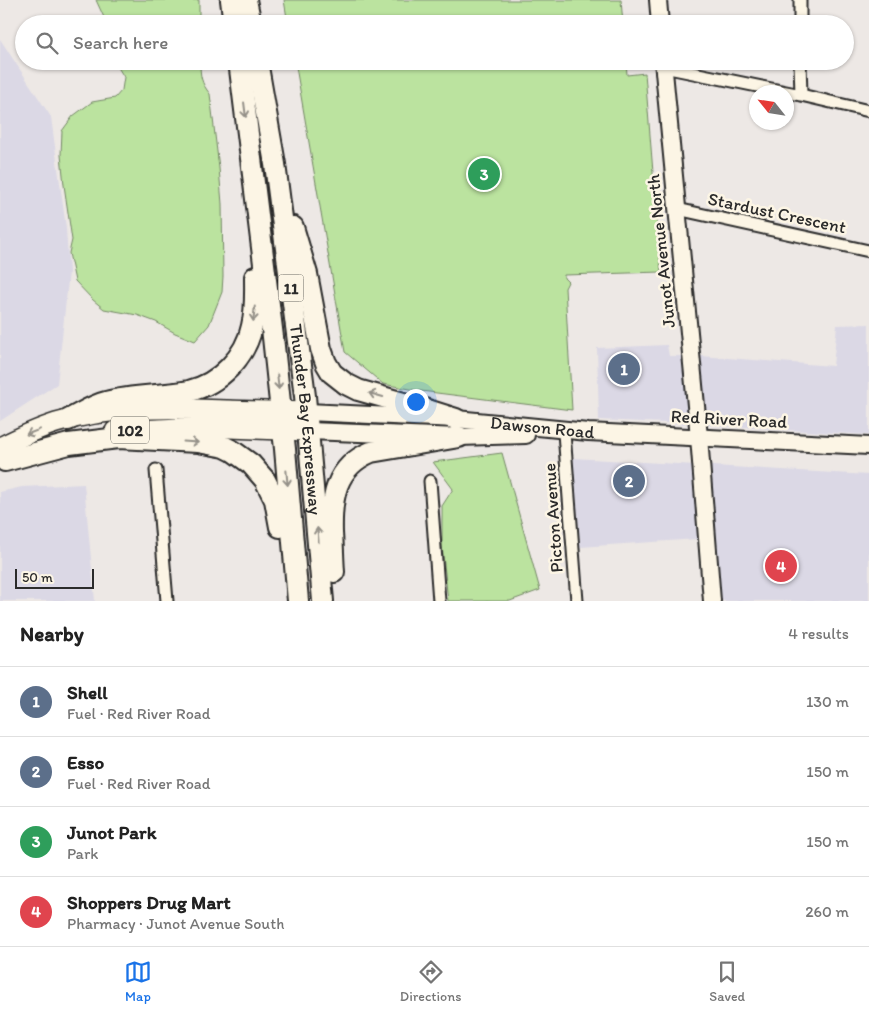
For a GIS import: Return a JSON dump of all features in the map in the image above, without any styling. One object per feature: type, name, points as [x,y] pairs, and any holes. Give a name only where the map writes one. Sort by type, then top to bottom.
[{"type":"highway","points":[[231,0],[233,15]]},
{"type":"highway","points":[[246,0],[249,15]]},
{"type":"highway","name":"Thunder Bay Expressway","points":[[240,70],[272,327],[298,601]]},
{"type":"highway","name":"Thunder Bay Expressway","points":[[259,70],[275,164],[308,422],[323,601]]},
{"type":"highway","points":[[275,164],[307,274],[322,349],[332,373],[346,384],[358,390],[418,407],[458,428]]},
{"type":"highway","points":[[68,420],[103,402],[128,397],[188,391],[204,387],[228,370],[241,354],[248,341],[252,326],[255,299],[253,177]]},
{"type":"highway","points":[[336,601],[332,505],[334,492],[346,469],[361,456],[370,452],[458,428]]},
{"type":"highway","points":[[2,457],[69,444],[118,438],[198,442],[233,451],[259,472],[275,500],[292,601]]},
{"type":"main road","points":[[658,0],[659,15]]},
{"type":"main road","name":"Junot Avenue North","points":[[664,70],[700,438],[712,601]]},
{"type":"main road","name":"Dawson Road","points":[[2,457],[25,435],[54,424],[102,412],[145,408],[308,422],[564,433],[588,432]]},
{"type":"main road","name":"Dawson Road","points":[[2,457],[68,438],[100,432],[203,427],[282,420]]},
{"type":"main road","name":"Dawson Road","points":[[458,428],[588,432]]},
{"type":"main road","name":"Red River Road","points":[[588,432],[869,446]]},
{"type":"street","points":[[800,0],[800,15]]},
{"type":"street","points":[[690,70],[869,111]]},
{"type":"street","points":[[800,70],[801,95]]},
{"type":"street","name":"Stardust Crescent","points":[[677,209],[869,251]]},
{"type":"street","name":"Picton Avenue","points":[[564,433],[577,601]]},
{"type":"street","points":[[156,470],[167,601]]},
{"type":"street","points":[[430,481],[439,601]]},
{"type":"shaded area","points":[[0,39],[15,62],[15,70],[20,70],[51,117],[66,228],[69,272],[57,384],[0,421]]},
{"type":"shaded area","points":[[869,324],[869,435],[599,420],[597,348],[667,345],[669,356],[701,356],[833,366],[837,325]]},
{"type":"shaded area","points":[[573,458],[869,475],[869,601],[718,601],[712,538],[580,547]]},
{"type":"shaded area","points":[[84,484],[95,601],[0,601],[0,492],[22,487]]},
{"type":"green space","points":[[96,0],[199,0],[199,15],[103,15]]},
{"type":"green space","points":[[284,0],[621,0],[622,15],[286,15]]},
{"type":"green space","points":[[120,70],[200,70],[202,79],[210,94],[222,204],[223,276],[222,292],[209,325],[195,341],[137,315],[104,309],[75,281],[69,253],[72,240],[61,155],[62,131],[73,116],[92,102],[115,98],[122,90],[124,77]]},
{"type":"green space","points":[[297,70],[627,70],[627,75],[645,73],[661,272],[564,275],[568,282],[565,288],[572,410],[421,391],[383,384],[345,352]]},
{"type":"green space","points":[[502,453],[540,590],[510,601],[448,601],[442,546],[442,506],[453,489],[433,462]]},
{"type":"place","name":"Junot Park","points":[[484,174]]},
{"type":"place","name":"Shell","points":[[624,369]]},
{"type":"place","name":"Esso","points":[[629,481]]},
{"type":"place","name":"Shoppers Drug Mart","points":[[781,566]]}]
